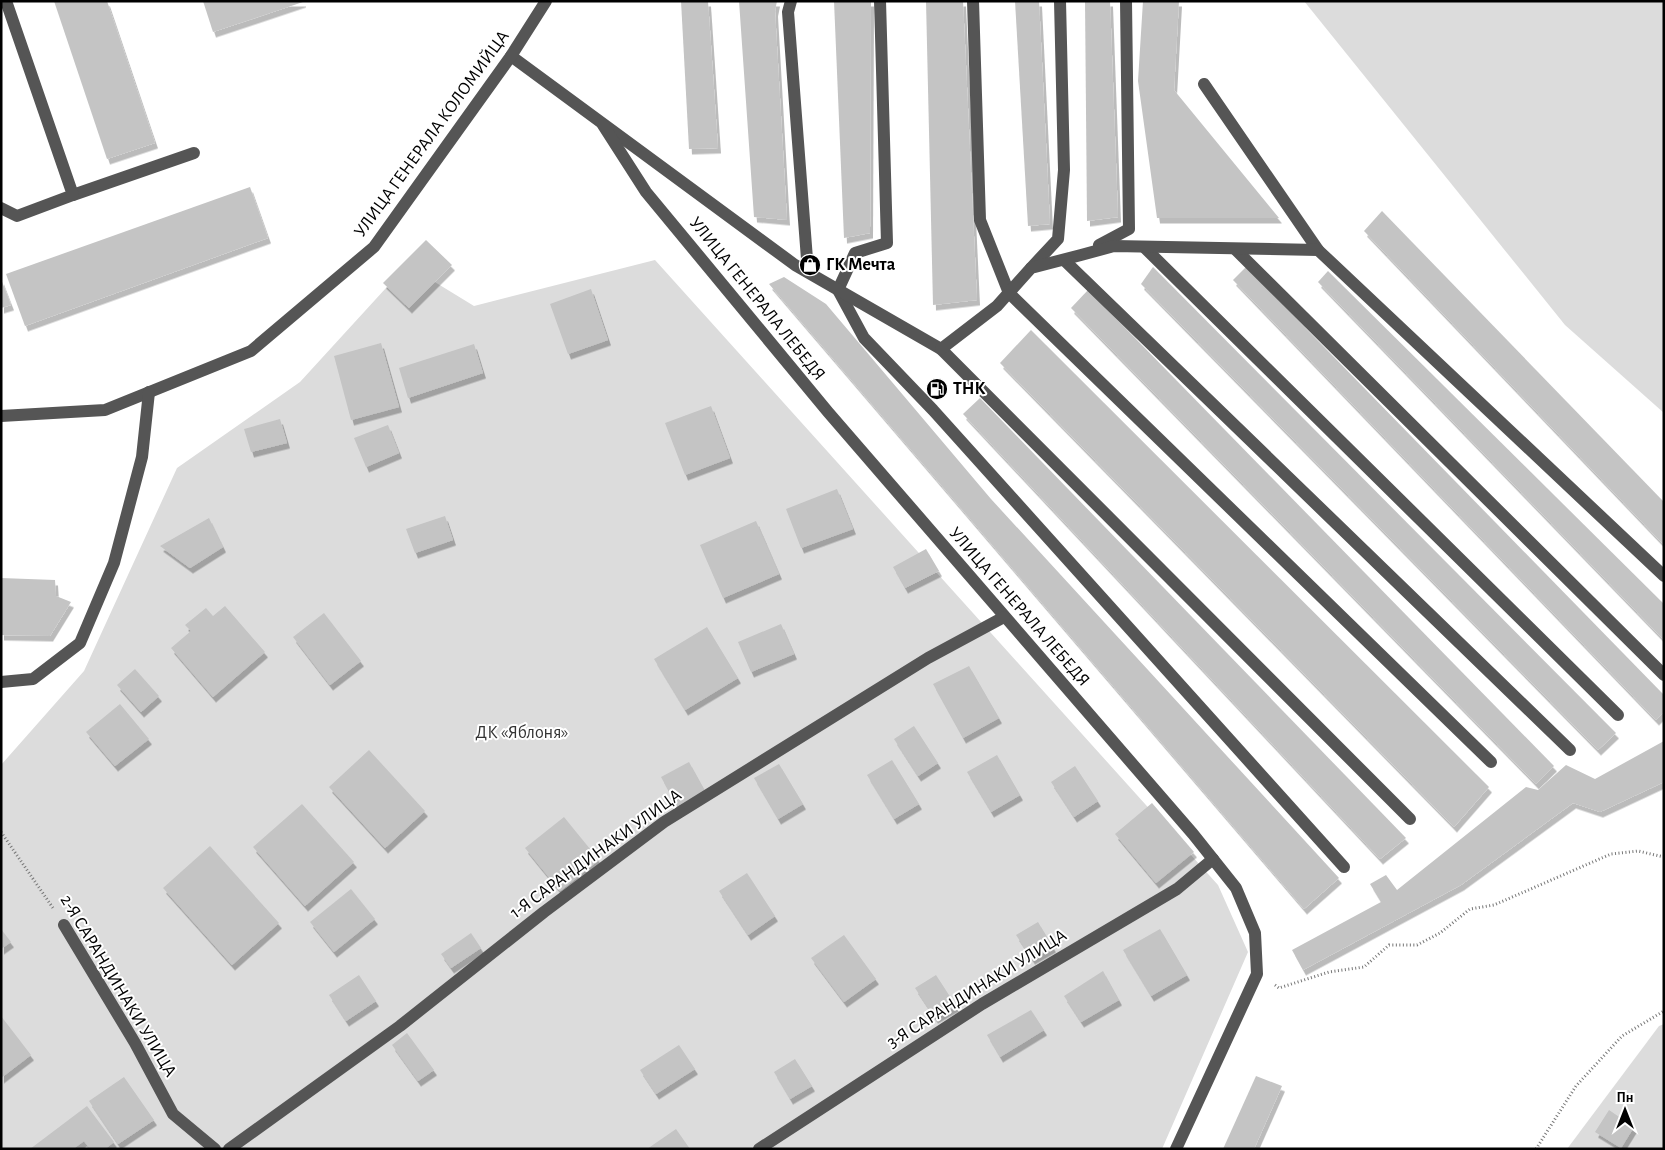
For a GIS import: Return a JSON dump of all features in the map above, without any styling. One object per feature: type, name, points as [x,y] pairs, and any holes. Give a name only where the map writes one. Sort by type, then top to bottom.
[{"type":"street","points":[[6,1],[73,195]]},
{"type":"street","name":"УЛИЦА ГЕНЕРАЛА КОЛОМИЙЦА","points":[[1,416],[105,410],[252,351],[374,247],[511,56],[546,1]]},
{"type":"street","points":[[791,1],[788,12],[808,272]]},
{"type":"street","points":[[838,290],[855,253],[887,244],[880,1]]},
{"type":"street","points":[[973,1],[980,220],[1009,293],[1491,762]]},
{"type":"street","points":[[941,349],[997,306],[1058,239],[1064,170],[1060,1]]},
{"type":"street","points":[[1081,255],[1129,229],[1126,1]]},
{"type":"street","points":[[511,56],[787,259],[941,349],[1410,819]]},
{"type":"street","points":[[1204,84],[1318,250],[1664,576]]},
{"type":"street","name":"УЛИЦА ГЕНЕРАЛА ЛЕБЕДЯ","points":[[603,125],[646,192],[828,412],[1236,888],[1255,934],[1257,974],[1176,1149]]},
{"type":"street","points":[[1,208],[17,216],[194,153]]},
{"type":"street","points":[[1031,268],[1114,246],[1318,250]]},
{"type":"street","points":[[1144,247],[1618,715]]},
{"type":"street","points":[[1235,249],[1664,675]]},
{"type":"street","points":[[1064,260],[1570,750]]},
{"type":"street","points":[[838,290],[864,338],[933,410],[1344,867]]},
{"type":"street","points":[[1,682],[34,679],[80,643],[114,563],[142,457],[150,392]]},
{"type":"street","name":"1-Я САРАНДИНАКИ УЛИЦА","points":[[229,1149],[400,1026],[544,912],[664,822],[928,658],[1004,617]]},
{"type":"street","name":"3-Я САРАНДИНАКИ УЛИЦА","points":[[759,1149],[982,1004],[1177,889],[1213,859]]},
{"type":"street","name":"2-Я САРАНДИНАКИ УЛИЦА","points":[[64,925],[135,1043],[173,1114],[215,1149]]},
{"type":"path","name":"2-Я САРАНДИНАКИ УЛИЦА","points":[[1,832],[64,925]]},
{"type":"path","points":[[1257,974],[1279,988],[1329,972],[1364,967],[1389,945],[1417,945],[1440,934],[1470,909],[1494,905],[1611,854],[1638,851],[1664,858]]},
{"type":"path","points":[[1536,1149],[1576,1086],[1622,1036],[1664,1011]]},
{"type":"green space","points":[[1304,1],[1664,1],[1664,413],[1565,325]]},
{"type":"green space","name":"ДК «Яблоня»","points":[[655,260],[1218,885],[1248,952],[1162,1149],[1,1149],[1,765],[84,671],[177,468],[300,382],[407,265],[474,306]]},
{"type":"green space","points":[[1664,1024],[1664,1149],[1567,1149],[1659,1026]]},
{"type":"building","points":[[54,1],[107,1],[155,143],[107,159]]},
{"type":"building","points":[[203,1],[303,1],[303,2],[213,32]]},
{"type":"building","points":[[681,1],[708,1],[718,148],[689,149]]},
{"type":"building","points":[[739,1],[777,1],[775,11],[787,220],[754,217]]},
{"type":"building","points":[[834,1],[871,1],[870,233],[844,238]]},
{"type":"building","points":[[926,1],[963,1],[977,300],[933,305]]},
{"type":"building","points":[[1015,1],[1039,1],[1050,224],[1028,226]]},
{"type":"building","points":[[1085,1],[1110,1],[1118,217],[1087,221]]},
{"type":"building","points":[[1143,1],[1179,1],[1174,90],[1279,218],[1157,218],[1138,81]]},
{"type":"building","points":[[250,187],[268,238],[25,326],[6,274]]},
{"type":"building","points":[[1382,211],[1664,502],[1664,545],[1364,231]]},
{"type":"building","points":[[426,240],[452,265],[409,308],[383,283]]},
{"type":"building","points":[[1153,267],[1616,733],[1598,750],[1141,284]]},
{"type":"building","points":[[1246,267],[1664,695],[1664,712],[1656,720],[1233,280]]},
{"type":"building","points":[[1328,271],[1664,604],[1664,640],[1318,282]]},
{"type":"building","points":[[784,277],[826,304],[991,499],[1339,878],[1304,909],[769,284]]},
{"type":"building","points":[[1,279],[11,305],[1,308]]},
{"type":"building","points":[[591,289],[608,340],[568,354],[550,304]]},
{"type":"building","points":[[1088,290],[1554,766],[1536,784],[1071,308]]},
{"type":"building","points":[[1031,330],[1489,787],[1454,827],[1000,363]]},
{"type":"building","points":[[381,343],[399,407],[351,420],[334,356]]},
{"type":"building","points":[[474,344],[483,373],[408,398],[399,368]]},
{"type":"building","points":[[980,398],[1406,838],[1380,859],[963,414]]},
{"type":"building","points":[[711,406],[730,458],[685,475],[665,423]]},
{"type":"building","points":[[280,419],[287,443],[251,452],[244,429]]},
{"type":"building","points":[[388,425],[399,453],[366,467],[354,438]]},
{"type":"building","points":[[837,489],[853,529],[801,548],[786,509]]},
{"type":"building","points":[[445,516],[453,540],[415,553],[406,529]]},
{"type":"building","points":[[209,518],[223,547],[190,568],[160,546]]},
{"type":"building","points":[[756,521],[779,574],[723,598],[700,545]]},
{"type":"building","points":[[926,549],[939,571],[905,588],[893,567]]},
{"type":"building","points":[[1,578],[55,580],[56,596],[71,602],[50,636],[1,635]]},
{"type":"building","points":[[225,606],[265,652],[213,697],[171,648],[191,631],[185,625],[206,608],[213,616]]},
{"type":"building","points":[[324,613],[361,661],[330,685],[293,637]]},
{"type":"building","points":[[781,624],[794,654],[751,672],[738,642]]},
{"type":"building","points":[[707,627],[738,678],[685,710],[654,659]]},
{"type":"building","points":[[969,666],[999,718],[963,738],[933,684]]},
{"type":"building","points":[[135,669],[159,696],[141,712],[117,685]]},
{"type":"building","points":[[120,704],[149,739],[115,766],[86,732]]},
{"type":"building","points":[[914,726],[938,763],[918,776],[894,739]]},
{"type":"building","points":[[1664,741],[1664,782],[1600,812],[1573,803],[1461,885],[1303,970],[1292,950],[1381,902],[1370,884],[1386,875],[1397,890],[1526,787],[1538,790],[1566,765],[1595,779]]},
{"type":"building","points":[[369,750],[425,811],[385,848],[329,787]]},
{"type":"building","points":[[997,755],[1020,795],[991,812],[967,772]]},
{"type":"building","points":[[892,760],[919,804],[894,819],[867,775]]},
{"type":"building","points":[[689,762],[705,791],[677,806],[661,777]]},
{"type":"building","points":[[779,764],[803,804],[778,819],[754,778]]},
{"type":"building","points":[[1075,766],[1098,801],[1074,817],[1051,782]]},
{"type":"building","points":[[1152,803],[1194,852],[1156,883],[1115,834]]},
{"type":"building","points":[[302,804],[354,862],[305,906],[253,847]]},
{"type":"building","points":[[564,817],[599,860],[560,891],[525,848]]},
{"type":"building","points":[[210,846],[279,923],[232,965],[163,888]]},
{"type":"building","points":[[747,873],[775,916],[748,935],[719,891]]},
{"type":"building","points":[[351,889],[375,919],[334,952],[310,922]]},
{"type":"building","points":[[1038,922],[1053,947],[1032,959],[1016,935]]},
{"type":"building","points":[[1,929],[11,942],[1,949]]},
{"type":"building","points":[[1160,929],[1187,975],[1151,996],[1123,950]]},
{"type":"building","points":[[471,933],[481,948],[451,968],[441,954]]},
{"type":"building","points":[[844,935],[876,979],[844,1002],[811,958]]},
{"type":"building","points":[[1103,971],[1119,1000],[1081,1022],[1064,996]]},
{"type":"building","points":[[359,975],[376,1001],[346,1021],[329,995]]},
{"type":"building","points":[[936,975],[956,1006],[935,1018],[915,988]]},
{"type":"building","points":[[1031,1010],[1044,1030],[1000,1057],[987,1035]]},
{"type":"building","points":[[1,1016],[31,1055],[1,1078]]},
{"type":"building","points":[[407,1033],[434,1070],[418,1081],[392,1045]]},
{"type":"building","points":[[679,1045],[695,1069],[656,1094],[640,1070]]},
{"type":"building","points":[[795,1059],[812,1086],[790,1099],[774,1072]]},
{"type":"building","points":[[1256,1076],[1282,1086],[1254,1149],[1223,1149]]},
{"type":"building","points":[[124,1077],[154,1120],[118,1144],[89,1101]]},
{"type":"building","points":[[87,1106],[114,1142],[105,1149],[90,1149],[84,1141],[73,1149],[30,1149]]},
{"type":"building","points":[[1609,1110],[1634,1127],[1621,1148],[1595,1132]]},
{"type":"building","points":[[676,1129],[690,1149],[647,1149]]},
{"type":"place","name":"ГК Мечта","points":[[810,265]]},
{"type":"place","name":"ТНК","points":[[937,389]]}]
